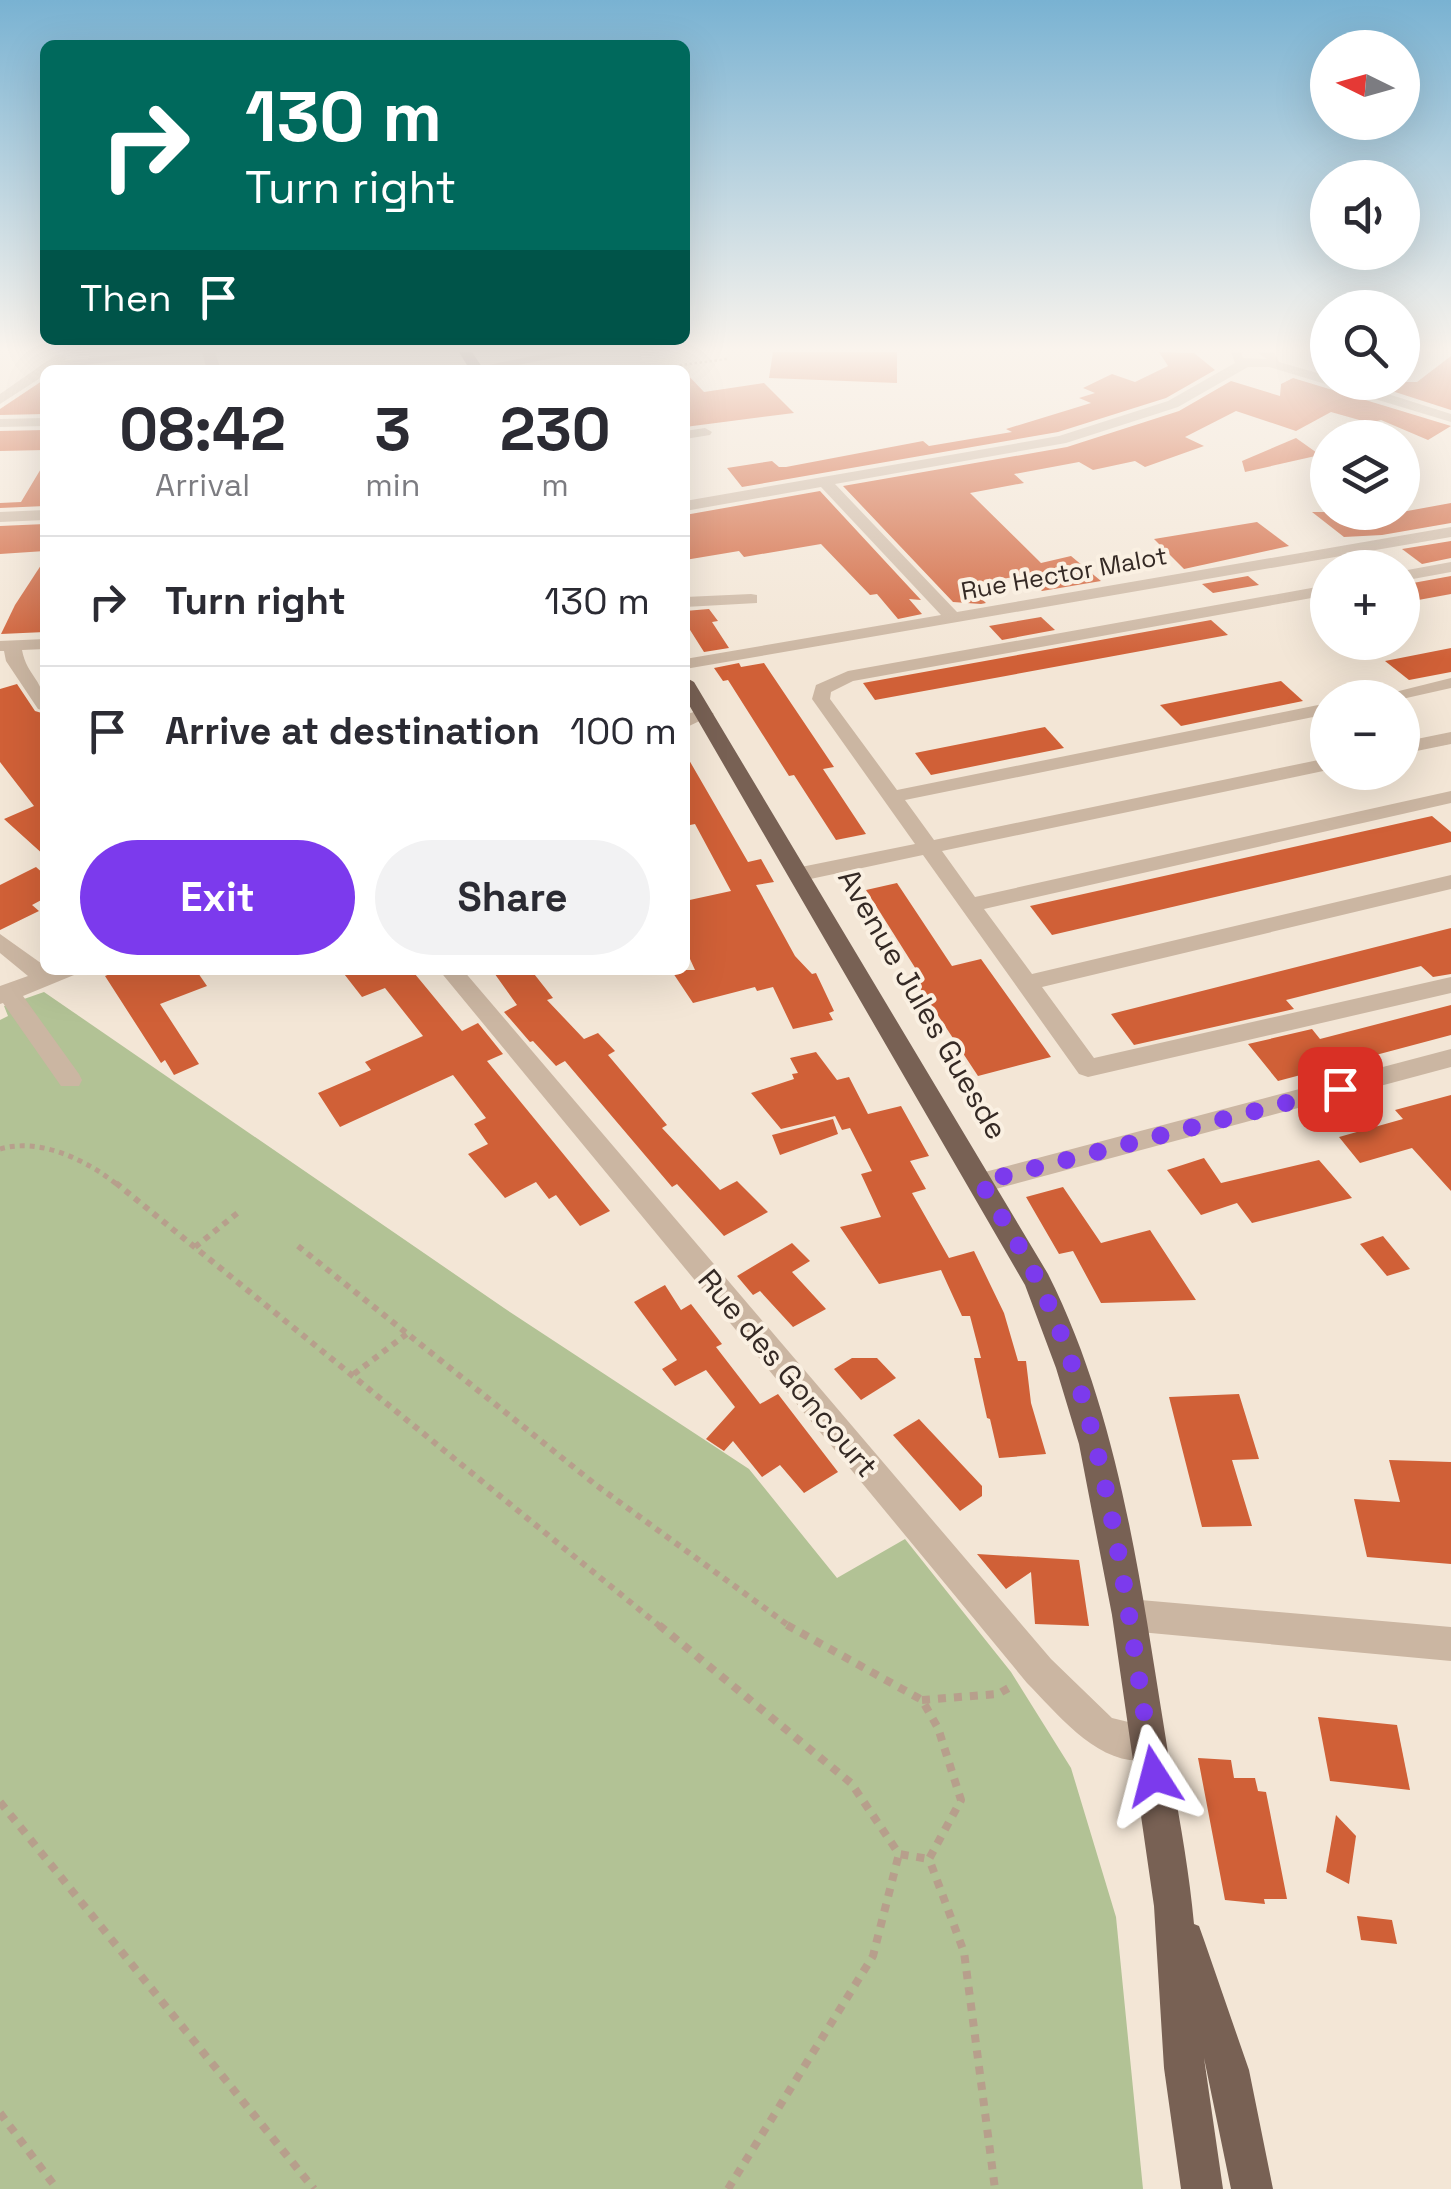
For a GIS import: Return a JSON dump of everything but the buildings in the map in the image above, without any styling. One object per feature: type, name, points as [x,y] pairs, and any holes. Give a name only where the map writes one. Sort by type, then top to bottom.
[{"type":"main road","name":"Avenue Jules Guesde","points":[[695,718],[801,874],[981,1182],[1038,1282],[1071,1368],[1094,1444],[1129,1615],[1174,1906],[1184,2068],[1202,2189]]},
{"type":"main road","name":"Avenue Jules Guesde","points":[[1174,1906],[1228,2070],[1252,2189]]},
{"type":"street","points":[[690,505],[982,454]]},
{"type":"street","points":[[826,482],[952,618]]},
{"type":"street","points":[[0,516],[40,515]]},
{"type":"street","name":"Rue Hector Malot","points":[[690,663],[1451,532]]},
{"type":"street","points":[[1420,573],[1451,567]]},
{"type":"street","points":[[1310,593],[832,681],[822,689],[822,699],[1088,1068],[1451,984]]},
{"type":"street","points":[[690,602],[752,599]]},
{"type":"street","points":[[40,644],[6,646],[40,698]]},
{"type":"street","points":[[1420,690],[1451,683]]},
{"type":"street","points":[[890,797],[1310,712]]},
{"type":"street","points":[[1420,744],[1451,738]]},
{"type":"street","points":[[801,874],[1310,768]]},
{"type":"street","points":[[969,904],[1451,797]]},
{"type":"street","points":[[1427,802],[1451,823]]},
{"type":"street","points":[[1027,983],[1451,882]]},
{"type":"street","points":[[0,942],[40,965]]},
{"type":"street","points":[[52,975],[4,994],[70,1080]]},
{"type":"street","name":"Rue des Goncourt","points":[[454,975],[1039,1672],[1104,1734],[1148,1743]]},
{"type":"street","points":[[981,1182],[1451,1058]]},
{"type":"street","points":[[1129,1615],[1451,1644]]},
{"type":"path","points":[[0,1149],[14,1143],[54,1152],[98,1170],[354,1374],[851,1783],[900,1854],[929,1859]]},
{"type":"path","points":[[195,1247],[240,1211]]},
{"type":"path","points":[[298,1246],[596,1486],[778,1620],[922,1700],[938,1728],[961,1800],[929,1859],[964,1952],[995,2189]]},
{"type":"path","points":[[354,1374],[408,1334]]},
{"type":"path","points":[[922,1700],[998,1694],[1039,1672]]},
{"type":"path","points":[[0,1802],[314,2189]]},
{"type":"path","points":[[728,2189],[874,1956],[900,1854]]},
{"type":"path","points":[[0,2113],[58,2189]]},
{"type":"green space","points":[[44,992],[504,1308],[749,1469],[837,1578],[905,1539],[1011,1672],[1071,1768],[1116,1917],[1143,2189],[0,2189],[0,1020],[8,1016],[4,1006]]},
{"type":"route","points":[[1154,1776],[1129,1615],[1094,1444],[1071,1368],[1038,1282],[981,1182],[1340,1089]]}]
